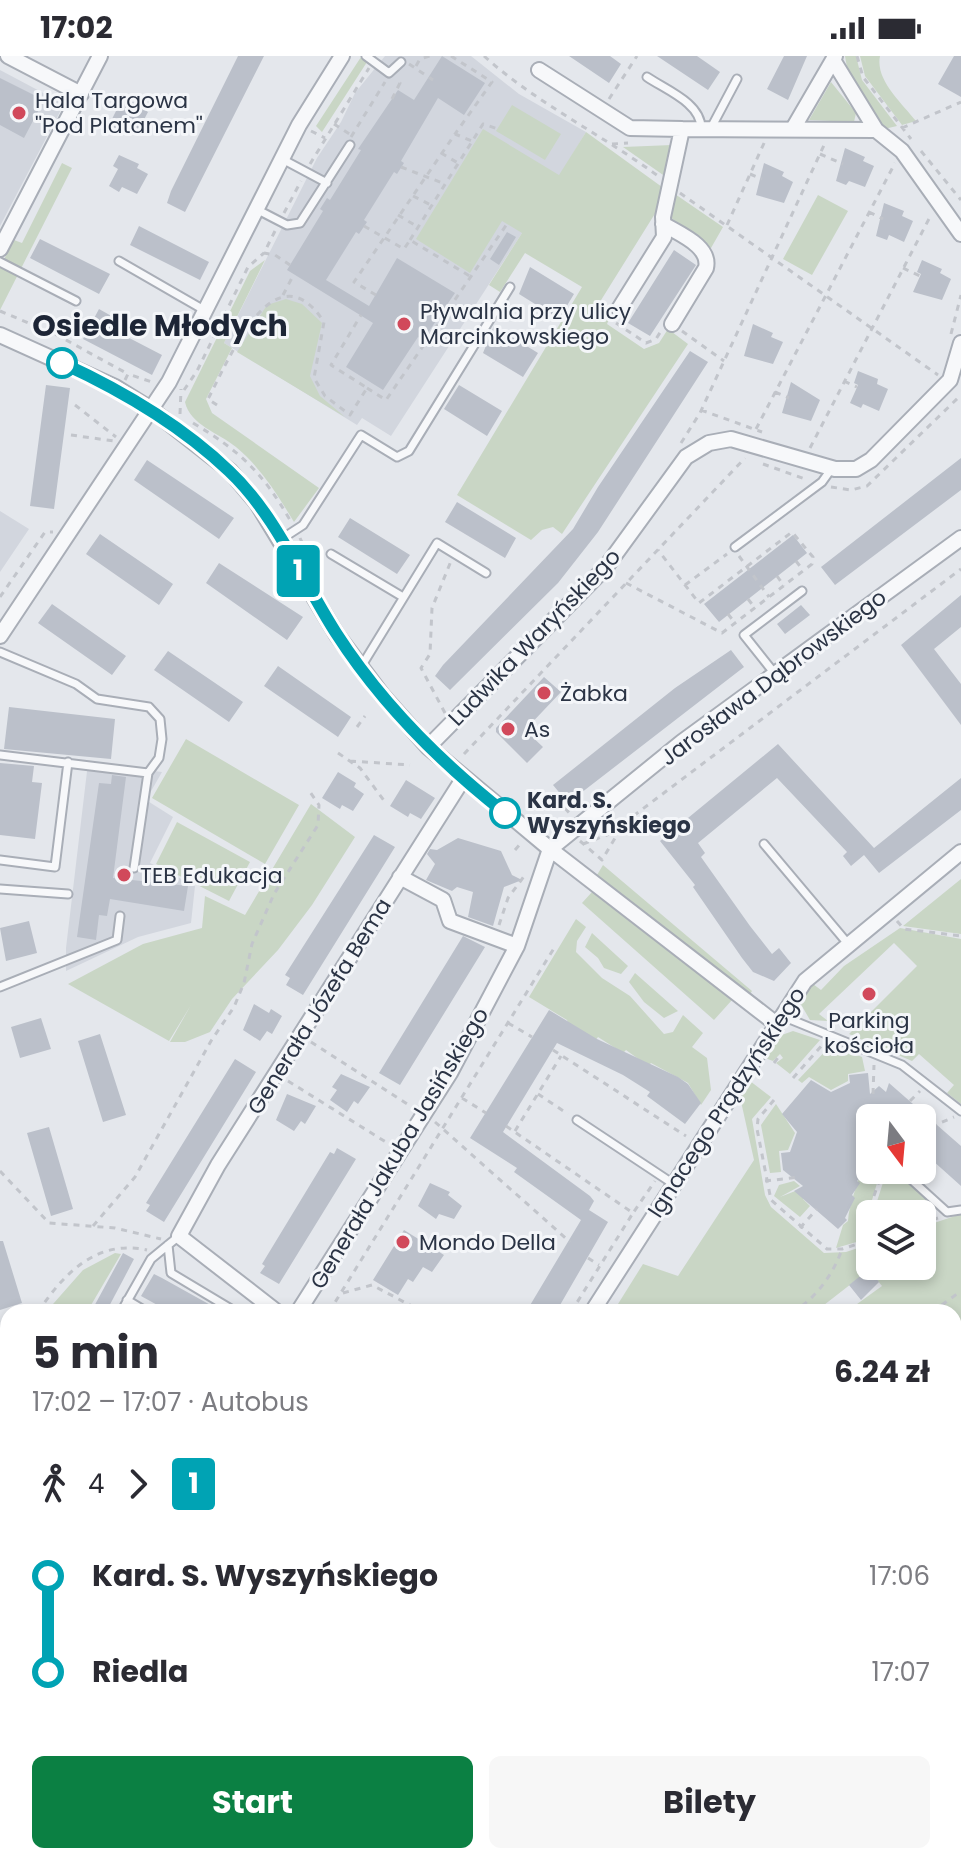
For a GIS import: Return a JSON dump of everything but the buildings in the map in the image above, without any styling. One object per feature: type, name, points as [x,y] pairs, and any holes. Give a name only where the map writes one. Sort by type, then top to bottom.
[{"type":"street","points":[[8,56],[81,94]]},
{"type":"street","points":[[0,249],[100,56]]},
{"type":"street","points":[[0,636],[152,410],[206,311],[282,159],[342,56]]},
{"type":"street","points":[[794,127],[834,58],[876,130],[902,151],[961,234]]},
{"type":"street","points":[[539,70],[630,128],[876,130]]},
{"type":"street","points":[[619,309],[664,237],[669,185],[682,129]]},
{"type":"street","points":[[663,224],[703,251],[707,259],[706,268],[672,324]]},
{"type":"street","points":[[0,335],[115,387],[152,410],[230,471],[257,503],[337,635],[428,747],[550,849],[777,1019]]},
{"type":"street","name":"Ludwika Waryńskiego","points":[[428,747],[606,567],[686,457],[709,443],[731,439],[832,468],[856,469],[871,460],[950,380],[961,343]]},
{"type":"street","name":"Jarosława Dąbrowskiego","points":[[550,849],[682,742],[961,538]]},
{"type":"street","name":"Generała Józefa Bema","points":[[173,1241],[463,779]]},
{"type":"street","name":"Generała Jakuba Jasińskiego","points":[[303,1304],[418,1111],[450,1073],[517,946],[550,849]]},
{"type":"street","name":"Ignacego Prądzyńskiego","points":[[596,1304],[666,1180],[805,981],[961,852]]},
{"type":"street","points":[[400,877],[443,900],[450,921],[517,946]]},
{"type":"street","points":[[173,1241],[265,1304]]},
{"type":"lane","points":[[366,56],[389,73],[401,62]]},
{"type":"lane","points":[[647,77],[694,109],[706,128],[737,79]]},
{"type":"lane","points":[[256,209],[291,226],[303,221],[350,145]]},
{"type":"lane","points":[[282,159],[327,183]]},
{"type":"lane","points":[[119,261],[206,311]]},
{"type":"lane","points":[[0,262],[76,301]]},
{"type":"lane","points":[[280,540],[303,525],[361,435],[397,457],[409,451],[510,287]]},
{"type":"lane","points":[[735,547],[819,484],[832,468]]},
{"type":"lane","points":[[361,667],[437,543],[486,573]]},
{"type":"lane","points":[[331,554],[403,597]]},
{"type":"lane","points":[[775,674],[744,635],[802,591]]},
{"type":"lane","points":[[0,652],[76,684],[97,699],[149,707],[160,719],[162,739],[159,758],[148,773],[134,868]]},
{"type":"lane","points":[[0,755],[148,773]]},
{"type":"lane","points":[[0,860],[55,867],[68,762]]},
{"type":"lane","points":[[764,844],[849,945]]},
{"type":"lane","points":[[0,889],[68,894]]},
{"type":"lane","points":[[0,987],[117,940],[120,916]]},
{"type":"lane","points":[[777,1019],[832,1035],[917,1073],[961,1112]]},
{"type":"lane","points":[[577,1120],[666,1180]]},
{"type":"lane","points":[[916,1184],[947,1212],[961,1210]]},
{"type":"lane","points":[[125,1304],[151,1259],[173,1241]]},
{"type":"lane","points":[[173,1241],[171,1273],[223,1304]]},
{"type":"lane","points":[[127,1300],[134,1304]]},
{"type":"path","points":[[416,66],[420,59],[430,56]]},
{"type":"path","points":[[376,295],[354,282],[492,82],[451,56]]},
{"type":"path","points":[[484,56],[530,95],[612,144],[946,380]]},
{"type":"path","points":[[590,130],[637,56]]},
{"type":"path","points":[[857,56],[863,77],[911,140]]},
{"type":"path","points":[[184,390],[197,371],[248,267],[264,253],[306,171],[374,62]]},
{"type":"path","points":[[401,62],[416,66],[433,80]]},
{"type":"path","points":[[350,145],[352,135],[389,76],[400,83],[392,99]]},
{"type":"path","points":[[906,127],[961,102]]},
{"type":"path","points":[[334,123],[350,134]]},
{"type":"path","points":[[364,226],[404,249],[483,124],[498,129]]},
{"type":"path","points":[[455,134],[472,141]]},
{"type":"path","points":[[677,448],[701,410],[828,136],[825,136]]},
{"type":"path","points":[[727,226],[767,138],[753,138]]},
{"type":"path","points":[[612,144],[639,142]]},
{"type":"path","points":[[921,151],[961,200]]},
{"type":"path","points":[[887,152],[903,174]]},
{"type":"path","points":[[441,153],[458,163]]},
{"type":"path","points":[[820,154],[843,164]]},
{"type":"path","points":[[756,430],[895,163]]},
{"type":"path","points":[[401,167],[445,184]]},
{"type":"path","points":[[750,174],[762,179]]},
{"type":"path","points":[[412,195],[431,205]]},
{"type":"path","points":[[869,212],[883,219]]},
{"type":"path","points":[[810,448],[933,212],[940,221]]},
{"type":"path","points":[[398,215],[418,227]]},
{"type":"path","points":[[361,315],[331,365],[386,400],[422,344],[473,278],[507,224]]},
{"type":"path","points":[[410,240],[473,278]]},
{"type":"path","points":[[264,253],[275,255],[290,265]]},
{"type":"path","points":[[903,268],[920,276]]},
{"type":"path","points":[[217,405],[208,399],[245,330],[264,305],[283,297],[294,274]]},
{"type":"path","points":[[283,297],[308,306],[324,322],[325,331],[313,373],[321,392],[350,415],[367,388]]},
{"type":"path","points":[[0,311],[57,335],[128,374]]},
{"type":"path","points":[[936,382],[939,376]]},
{"type":"path","points":[[844,381],[857,387]]},
{"type":"path","points":[[775,392],[789,398]]},
{"type":"path","points":[[464,754],[746,457],[842,490],[867,486],[961,395]]},
{"type":"path","points":[[71,435],[118,440],[75,405]]},
{"type":"path","points":[[701,410],[766,434]]},
{"type":"path","points":[[799,445],[821,452]]},
{"type":"path","points":[[626,583],[722,633],[812,564],[813,557],[792,532],[699,603],[658,550]]},
{"type":"path","points":[[685,585],[731,551],[769,597]]},
{"type":"path","points":[[445,713],[421,668],[430,654],[432,608],[455,554]]},
{"type":"path","points":[[796,561],[803,570]]},
{"type":"path","points":[[583,844],[620,830],[695,768],[961,569]]},
{"type":"path","points":[[777,576],[784,586]]},
{"type":"path","points":[[748,599],[755,608]]},
{"type":"path","points":[[728,614],[735,623]]},
{"type":"path","points":[[437,718],[455,704]]},
{"type":"path","points":[[357,727],[365,716]]},
{"type":"path","points":[[338,753],[350,761],[385,802]]},
{"type":"path","points":[[350,761],[410,765]]},
{"type":"path","points":[[93,1226],[135,1177],[211,1041],[234,1007],[244,983],[252,944],[268,907],[318,825],[319,805],[310,792]]},
{"type":"path","points":[[557,799],[571,815]]},
{"type":"path","points":[[602,860],[620,830]]},
{"type":"path","points":[[497,938],[508,898],[528,871]]},
{"type":"path","points":[[889,913],[904,929],[961,936]]},
{"type":"path","points":[[334,1304],[556,945]]},
{"type":"path","points":[[508,1023],[532,1037]]},
{"type":"path","points":[[301,1035],[443,1128],[570,1242]]},
{"type":"path","points":[[793,1078],[832,1035]]},
{"type":"path","points":[[553,1050],[686,1136]]},
{"type":"path","points":[[873,1094],[875,1053]]},
{"type":"path","points":[[774,1063],[780,1055]]},
{"type":"path","points":[[515,1132],[561,1056]]},
{"type":"path","points":[[277,1074],[388,1146]]},
{"type":"path","points":[[538,1094],[577,1120]]},
{"type":"path","points":[[418,1096],[418,1111]]},
{"type":"path","points":[[462,1098],[486,1113]]},
{"type":"path","points":[[774,1100],[758,1119],[765,1181],[774,1205],[827,1249],[842,1249],[856,1244]]},
{"type":"path","points":[[404,1119],[418,1111]]},
{"type":"path","points":[[936,1124],[961,1112]]},
{"type":"path","points":[[506,1126],[633,1213]]},
{"type":"path","points":[[0,1171],[49,1223],[136,1231],[173,1241]]},
{"type":"path","points":[[765,1181],[800,1177]]},
{"type":"path","points":[[576,1304],[633,1213],[666,1180]]},
{"type":"path","points":[[800,1228],[817,1209]]},
{"type":"path","points":[[936,1217],[947,1212]]},
{"type":"path","points":[[44,1304],[60,1280],[104,1250],[123,1246],[159,1253]]},
{"type":"path","points":[[803,1304],[815,1295],[838,1263],[842,1249]]},
{"type":"path","points":[[588,1258],[600,1266]]},
{"type":"path","points":[[341,1293],[372,1285],[408,1304]]},
{"type":"path","points":[[943,1304],[961,1291]]},
{"type":"shaded area","points":[[385,56],[471,56],[519,94],[586,132],[560,175],[572,183],[522,233],[391,436],[362,418],[357,425],[224,343],[317,158],[341,122],[355,93]]},
{"type":"shaded area","points":[[0,70],[64,104],[0,226]]},
{"type":"shaded area","points":[[0,511],[29,529],[0,572]]},
{"type":"shaded area","name":"TEB Edukacja","points":[[88,763],[162,772],[146,800],[173,817],[150,863],[195,886],[191,923],[138,937],[66,971],[66,948]]},
{"type":"green space","points":[[845,56],[856,56],[862,80],[897,126],[880,130],[849,79]]},
{"type":"green space","points":[[860,56],[880,56],[886,82],[916,121],[902,125],[865,76]]},
{"type":"green space","points":[[361,57],[367,62],[322,132],[316,126]]},
{"type":"green space","points":[[831,82],[856,113],[854,122],[809,120]]},
{"type":"green space","points":[[512,105],[561,134],[545,160],[496,131]]},
{"type":"green space","points":[[483,129],[559,175],[586,132],[662,187],[656,212],[598,305],[611,314],[607,324],[644,349],[659,343],[668,329],[688,344],[562,534],[553,527],[542,530],[531,540],[457,495],[582,287],[525,253],[500,292],[489,285],[522,233],[502,221],[470,273],[416,239]]},
{"type":"green space","points":[[672,145],[666,177],[623,147]]},
{"type":"green space","points":[[62,163],[72,168],[0,310],[0,267],[14,240],[22,243]]},
{"type":"green space","points":[[672,192],[723,227],[711,248],[670,217]]},
{"type":"green space","points":[[818,195],[848,211],[812,275],[783,259]]},
{"type":"green space","points":[[265,260],[224,343],[232,348],[206,399],[212,413],[319,488],[294,522],[253,464],[236,447],[199,423],[185,402],[250,271]]},
{"type":"green space","points":[[286,299],[302,304],[322,323],[310,376],[320,396],[345,417],[237,352],[267,305]]},
{"type":"green space","points":[[186,739],[299,805],[265,864],[152,798]]},
{"type":"green space","points":[[311,804],[355,837],[312,905],[278,950],[232,999],[210,1032],[185,1042],[170,1042],[191,1005],[169,1041],[68,984],[143,944],[202,928],[205,896],[245,915]]},
{"type":"green space","points":[[177,822],[250,862],[229,901],[156,864]]},
{"type":"green space","points":[[603,865],[752,991],[750,994],[597,875]]},
{"type":"green space","points":[[961,879],[961,934],[903,926]]},
{"type":"green space","points":[[592,892],[732,1000],[714,1020],[582,903]]},
{"type":"green space","points":[[576,919],[586,927],[577,941],[576,952],[602,978],[630,996],[664,1034],[673,1032],[683,1015],[703,1033],[692,1047],[707,1058],[711,1090],[701,1105],[688,1083],[651,1063],[648,1066],[626,1050],[623,1053],[598,1037],[595,1041],[573,1025],[570,1029],[567,1020],[529,997]]},
{"type":"green space","points":[[900,928],[961,939],[961,1104],[947,1093],[954,1085],[919,1054],[912,1061],[849,1034],[917,966],[894,943],[819,1014],[828,1021],[810,1020],[799,1001],[813,984],[821,990],[844,966]]},
{"type":"green space","points":[[592,933],[628,966],[621,974],[604,968],[585,947]]},
{"type":"green space","points":[[635,973],[678,1011],[664,1018],[644,1002],[629,982]]},
{"type":"green space","points":[[793,1031],[820,1040],[790,1074],[776,1063],[783,1058],[780,1054],[773,1061],[765,1058],[779,1036]]},
{"type":"green space","points":[[831,1045],[862,1057],[865,1071],[848,1074],[848,1081],[831,1090],[809,1077],[802,1083],[798,1080]]},
{"type":"green space","points":[[750,1081],[771,1097],[752,1119],[765,1195],[771,1207],[824,1253],[856,1249],[856,1280],[825,1304],[618,1304],[643,1264],[678,1276],[754,1160],[740,1097]]},
{"type":"green space","points":[[776,1104],[795,1133],[788,1150],[779,1151],[781,1172],[770,1173],[761,1125]]},
{"type":"green space","points":[[794,1181],[800,1186],[780,1197],[803,1188],[806,1191],[803,1199],[810,1206],[800,1217],[774,1196],[779,1185]]},
{"type":"green space","points":[[857,1184],[877,1184],[872,1200],[856,1200],[856,1242],[836,1248],[843,1225],[848,1221]]},
{"type":"green space","points":[[883,1184],[910,1184],[928,1200],[877,1200]]},
{"type":"green space","points":[[961,1214],[961,1304],[857,1304],[882,1286],[877,1280],[936,1280],[936,1222]]},
{"type":"green space","points":[[115,1253],[121,1254],[92,1304],[53,1304],[83,1270]]},
{"type":"bus line","name":"1","points":[[62,363],[115,387],[152,410],[230,471],[257,503],[337,635],[382,695],[428,747],[505,813]]},
{"type":"place","name":"Hala Targowa ''Pod Platanem''","points":[[19,113]]},
{"type":"place","name":"Pływalnia przy ulicy Marcinkowskiego","points":[[404,324]]},
{"type":"place","name":"Żabka","points":[[544,693]]},
{"type":"place","name":"As","points":[[508,729]]},
{"type":"place","name":"Kard. S. Wyszyńskiego","points":[[505,813]]},
{"type":"place","name":"TEB Edukacja","points":[[124,875]]},
{"type":"place","name":"Parking kościoła","points":[[869,994]]},
{"type":"place","name":"Mondo Della","points":[[403,1242]]},
{"type":"district","name":"Osiedle Młodych","points":[[160,326]]}]
